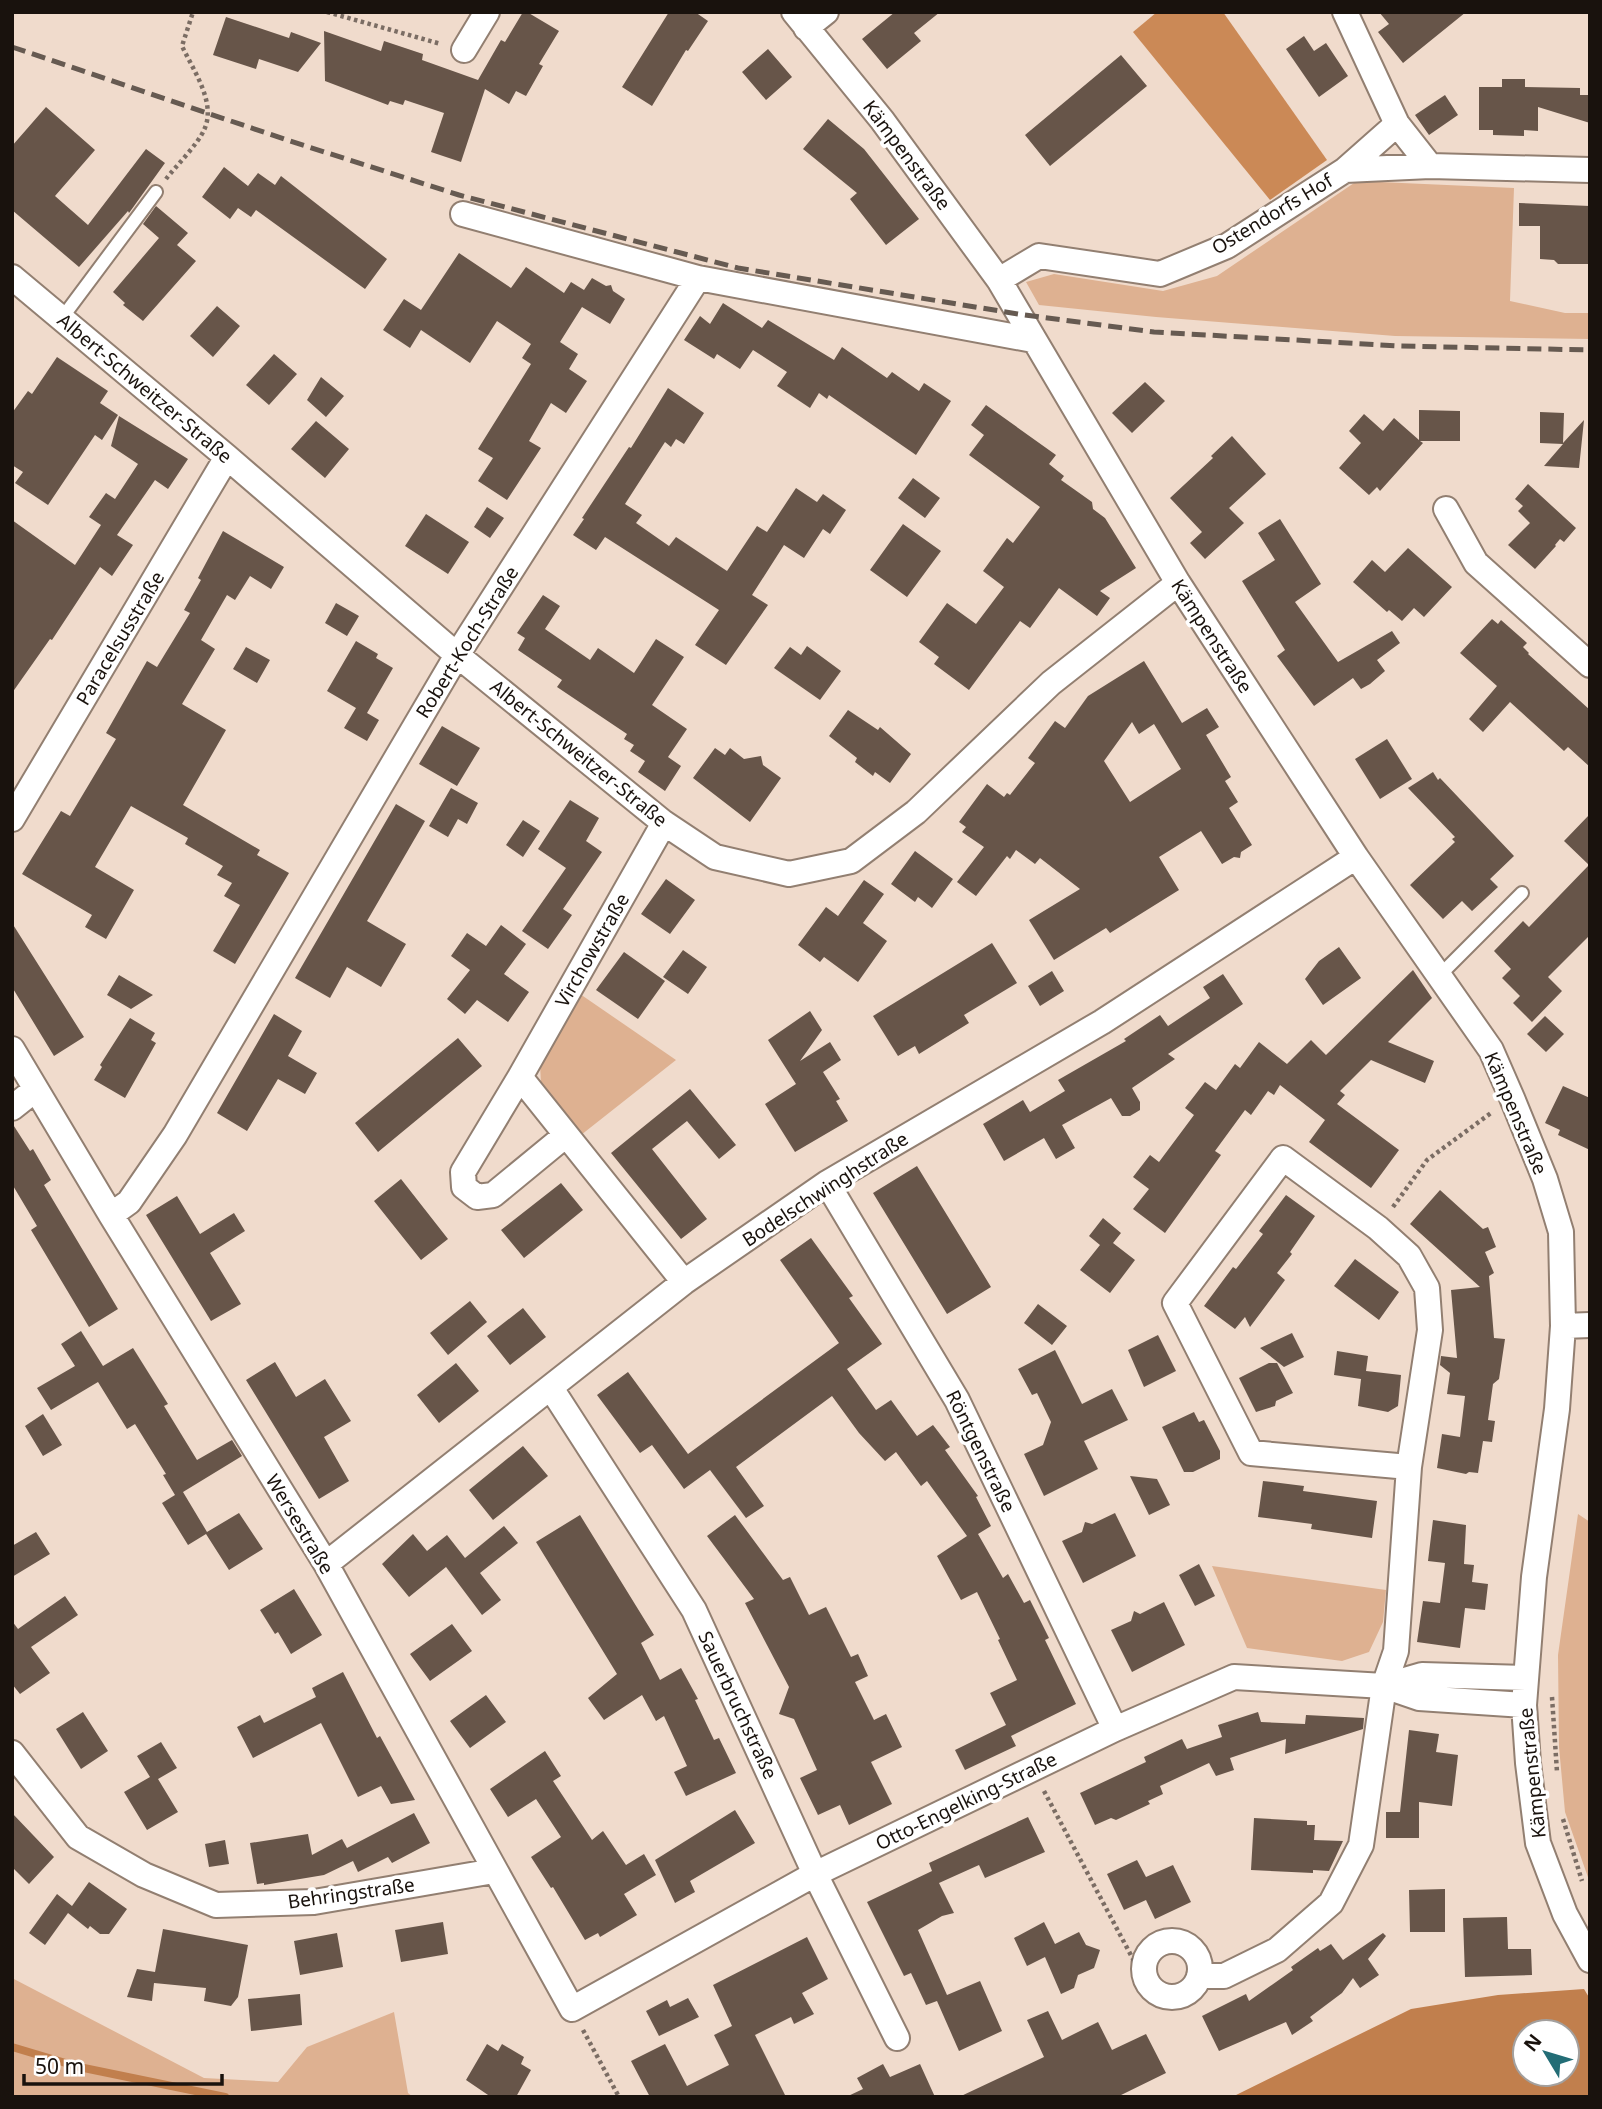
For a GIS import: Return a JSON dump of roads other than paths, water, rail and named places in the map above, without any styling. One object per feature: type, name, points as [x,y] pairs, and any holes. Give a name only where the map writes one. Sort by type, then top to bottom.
[{"type":"street","points":[[464,50],[487,12]]},
{"type":"street","points":[[800,20],[826,12]]},
{"type":"street","points":[[1345,12],[1397,124],[1430,166]]},
{"type":"street","name":"Kämpenstraße","points":[[800,20],[882,120],[999,280],[1178,583],[1356,857],[1491,1050],[1545,1178],[1561,1232],[1563,1326],[1557,1409],[1534,1577],[1524,1704],[1538,1843],[1565,1914],[1590,1960]]},
{"type":"street","name":"Ostendorfs Hof","points":[[999,280],[1039,256],[1160,274],[1227,246],[1345,170],[1397,124]]},
{"type":"street","name":"Ostendorfs Hof","points":[[1345,170],[1430,166],[1590,170]]},
{"type":"street","points":[[463,214],[698,278],[1033,340]]},
{"type":"street","name":"Albert-Schweitzer-Straße","points":[[12,277],[228,457],[457,655],[664,823],[715,857],[789,874],[852,861],[916,813],[1051,683],[1178,583]]},
{"type":"street","name":"Robert-Koch-Straße","points":[[111,1215],[129,1202],[175,1135],[457,655],[698,278]]},
{"type":"street","name":"Paracelsusstraße","points":[[12,819],[228,457]]},
{"type":"street","points":[[1446,509],[1476,563],[1590,665]]},
{"type":"street","name":"Virchowstraße","points":[[566,1135],[493,1195],[477,1197],[464,1187],[463,1172],[664,823]]},
{"type":"street","name":"Bodelschwinghstraße","points":[[326,1564],[684,1282],[827,1183],[1102,1022],[1356,857]]},
{"type":"street","name":"Wersestraße","points":[[12,1049],[326,1564],[572,2009]]},
{"type":"street","points":[[520,1077],[684,1282]]},
{"type":"street","points":[[12,1108],[36,1089]]},
{"type":"street","points":[[1199,1976],[1224,1976],[1277,1950],[1331,1903],[1361,1845],[1384,1686],[1396,1651],[1409,1467],[1430,1330],[1427,1288],[1409,1256],[1378,1228],[1283,1158],[1175,1303],[1251,1453],[1409,1467]]},
{"type":"street","name":"Röntgenstraße","points":[[827,1183],[957,1399],[1115,1728]]},
{"type":"street","points":[[1563,1326],[1590,1325]]},
{"type":"street","name":"Sauerbruchstraße","points":[[551,1388],[694,1610],[816,1874],[897,2038]]},
{"type":"street","name":"Otto-Engelking-Straße","points":[[1384,1686],[1422,1675],[1526,1678]]},
{"type":"street","name":"Otto-Engelking-Straße","points":[[572,2009],[816,1874],[1115,1728],[1234,1677],[1384,1686],[1419,1698],[1524,1704]]},
{"type":"street","name":"Behringstraße","points":[[12,1753],[78,1837],[144,1875],[216,1905],[314,1902],[494,1871]]},
{"type":"street","points":[[1174,1941],[1191,1948],[1200,1966],[1199,1976],[1189,1992],[1170,1998],[1152,1990],[1146,1982],[1144,1963],[1155,1946],[1174,1941]]},
{"type":"lane","points":[[62,318],[156,192]]},
{"type":"lane","points":[[1439,976],[1522,893]]},
{"type":"waterway","points":[[12,2047],[79,2067],[225,2097]]},
{"type":"railway","points":[[12,47],[459,195],[738,268],[1018,314],[1154,332],[1400,346],[1590,350]]}]
